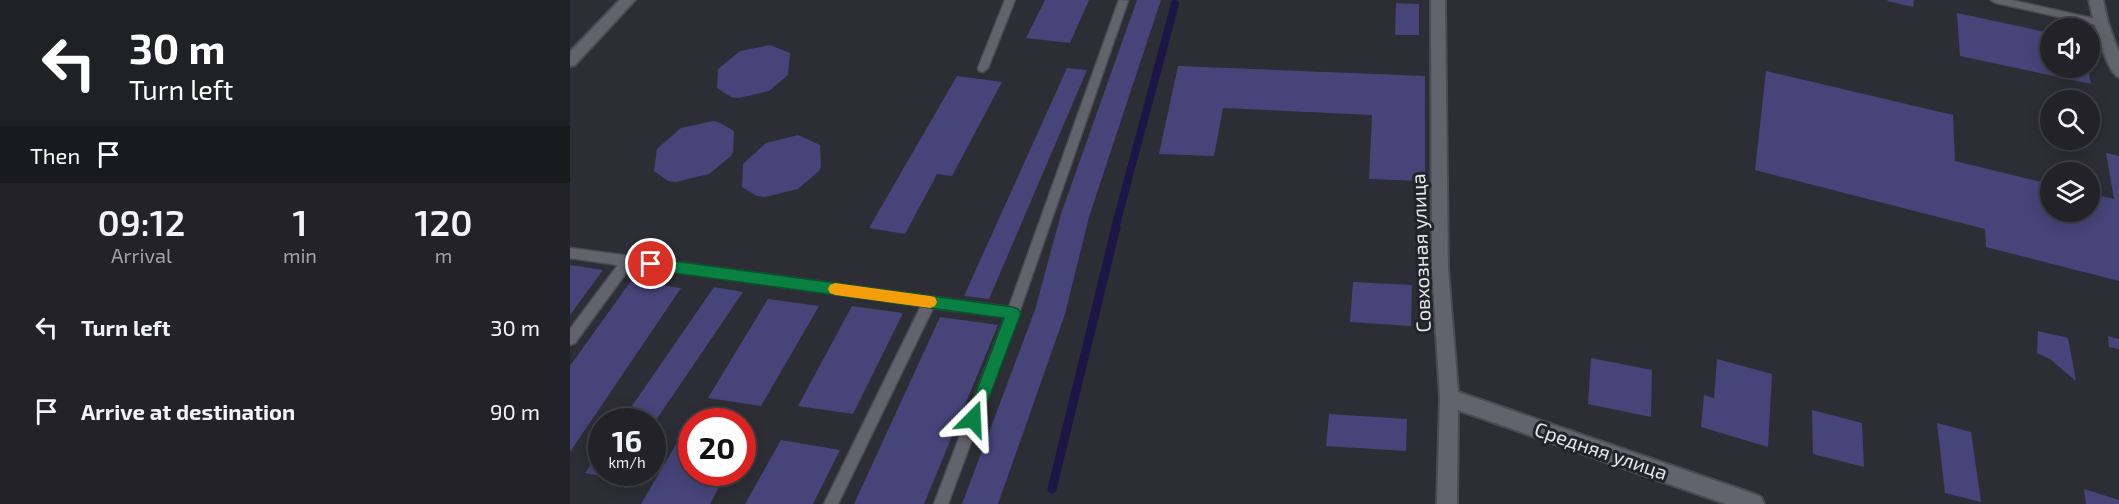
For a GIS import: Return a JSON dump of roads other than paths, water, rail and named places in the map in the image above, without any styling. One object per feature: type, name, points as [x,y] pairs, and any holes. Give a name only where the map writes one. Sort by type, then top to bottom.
[{"type":"street","points":[[570,61],[628,0]]},
{"type":"street","name":"Совхозная улица","points":[[1438,0],[1440,269],[1449,398],[1447,504]]},
{"type":"street","points":[[2096,0],[2101,23],[2119,72]]},
{"type":"street","name":"Средняя улица","points":[[1449,398],[1754,504]]},
{"type":"lane","points":[[983,68],[1010,0]]},
{"type":"lane","points":[[1996,0],[2101,23]]},
{"type":"lane","points":[[941,504],[1013,313],[1123,1]]},
{"type":"lane","points":[[570,253],[1013,313]]},
{"type":"lane","points":[[570,339],[628,261]]},
{"type":"lane","points":[[831,504],[929,302]]},
{"type":"waterway","points":[[1115,228],[1175,4]]},
{"type":"waterway","points":[[1052,489],[1116,227]]}]
